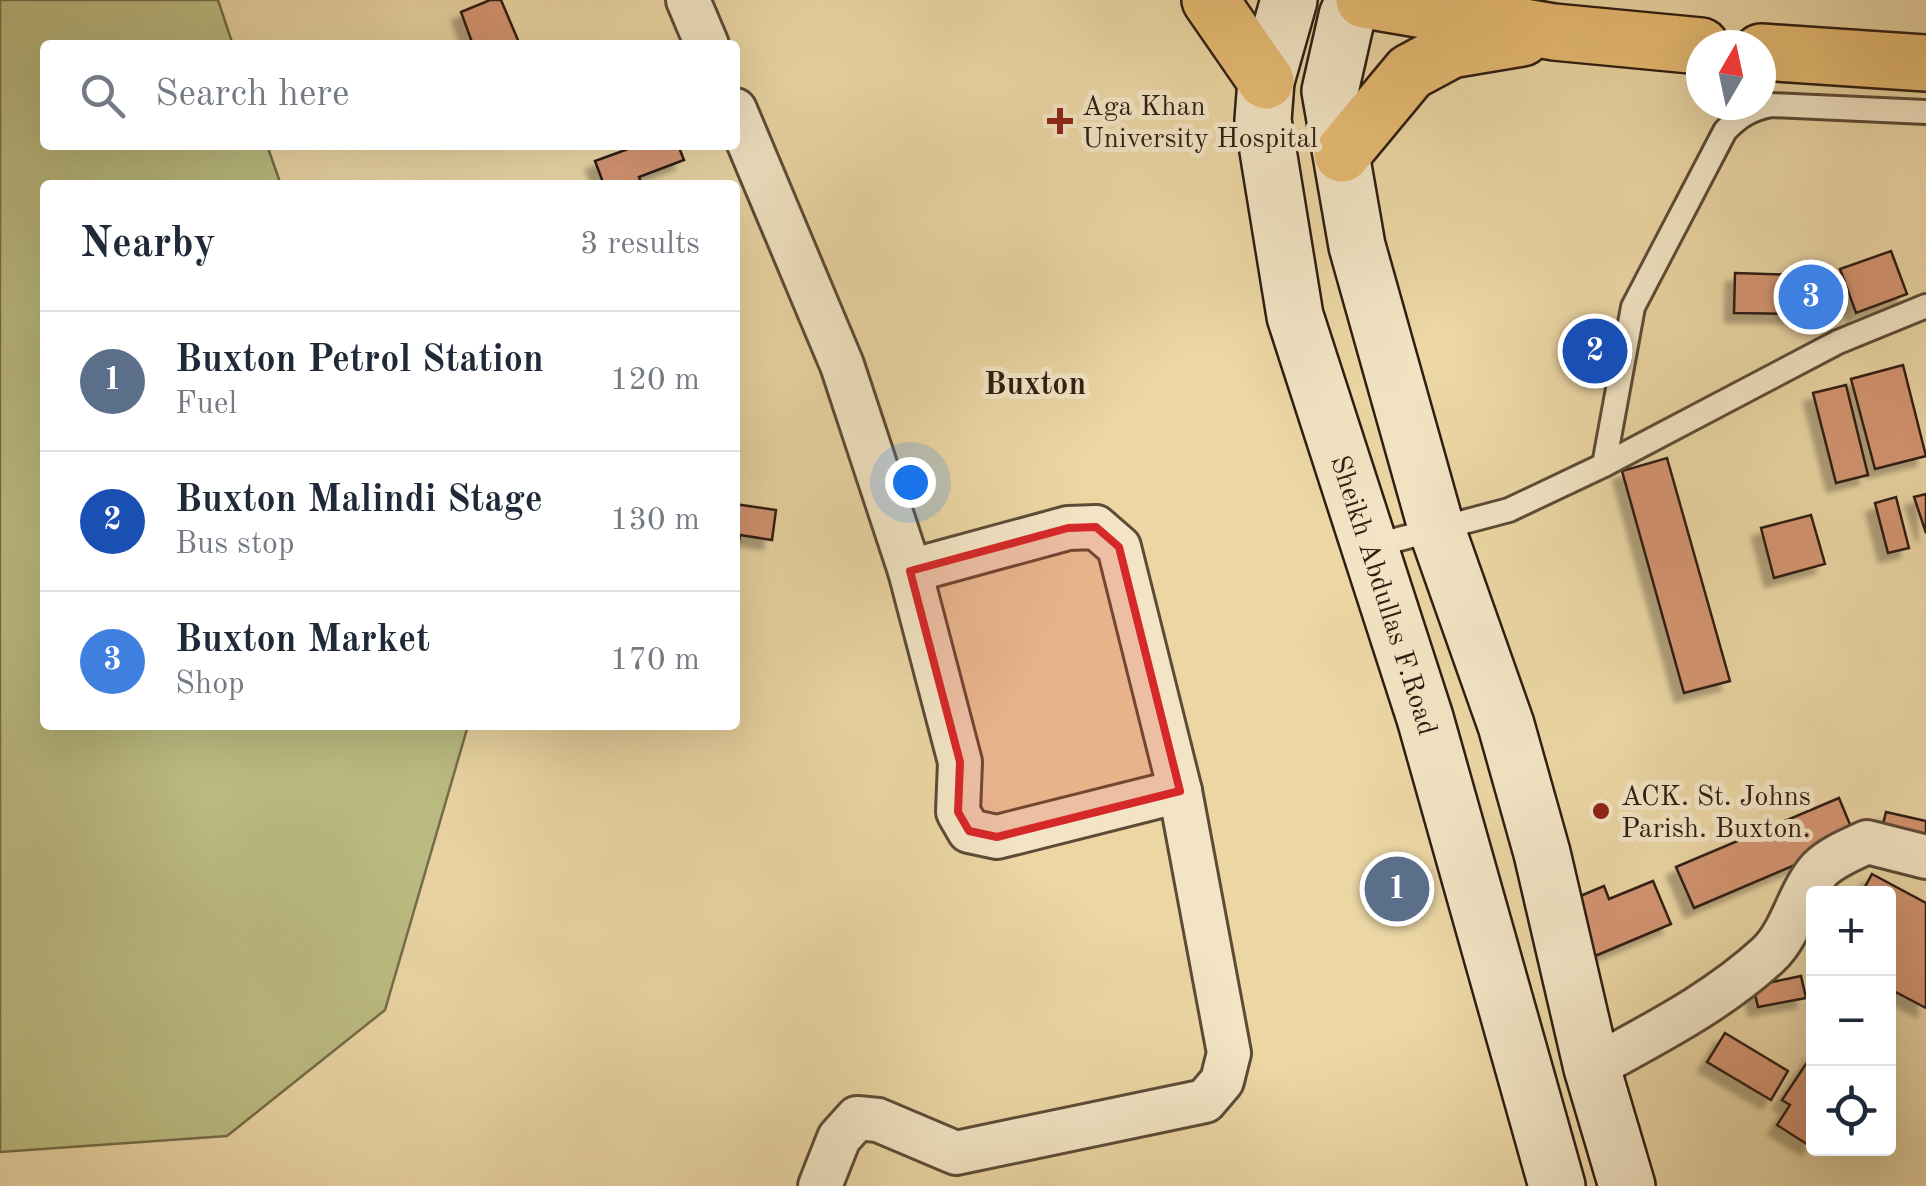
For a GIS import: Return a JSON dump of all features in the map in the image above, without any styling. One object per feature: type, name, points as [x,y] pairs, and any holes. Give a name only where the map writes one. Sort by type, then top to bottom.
[{"type":"highway","points":[[1210,0],[1266,81]]},
{"type":"highway","points":[[1364,0],[1554,32],[1686,45]]},
{"type":"highway","points":[[1342,154],[1410,72],[1451,50],[1554,32]]},
{"type":"highway","points":[[1776,53],[1926,63]]},
{"type":"main road","name":"Sheikh Abdullas F.Road","points":[[1289,0],[1266,81],[1263,120],[1295,316],[1426,718],[1557,1186]]},
{"type":"main road","points":[[1354,0],[1330,91],[1357,246],[1436,527],[1511,743],[1542,853],[1592,1068],[1627,1186]]},
{"type":"street","points":[[688,0],[706,40]]},
{"type":"street","points":[[740,122],[842,365],[910,570],[960,762],[958,812],[969,831],[996,837],[1180,791]]},
{"type":"street","points":[[820,1186],[839,1138],[857,1118],[878,1120],[956,1153],[1205,1101],[1222,1080],[1229,1053],[1180,791],[1118,546],[1096,527],[1068,528],[910,570]]},
{"type":"street","points":[[1592,1068],[1718,995],[1771,952],[1820,869],[1867,842],[1926,857]]},
{"type":"lane","points":[[1604,465],[1633,307],[1725,131],[1750,110],[1772,105],[1926,112]]},
{"type":"lane","points":[[1369,546],[1509,510],[1604,465],[1838,342],[1926,306]]},
{"type":"highlighted area","points":[[1096,527],[1119,547],[1180,791],[997,837],[969,831],[958,812],[960,762],[910,571],[1068,528]]},
{"type":"green space","points":[[0,0],[218,0],[231,40],[40,40],[40,150],[269,150],[279,180],[40,180],[40,730],[467,730],[385,1010],[227,1136],[0,1152]]},
{"type":"building","points":[[490,0],[501,0],[518,40],[471,40],[461,12]]},
{"type":"building","points":[[625,150],[680,150],[684,160],[639,177],[640,180],[602,180],[595,161]]},
{"type":"building","points":[[1891,251],[1907,294],[1856,313],[1840,269]]},
{"type":"building","points":[[1735,273],[1799,275],[1798,314],[1734,313]]},
{"type":"building","points":[[1903,365],[1926,456],[1875,469],[1851,379]]},
{"type":"building","points":[[1846,385],[1868,475],[1836,483],[1813,393]]},
{"type":"building","points":[[1667,458],[1730,681],[1684,693],[1622,471]]},
{"type":"building","points":[[1926,494],[1926,533],[1914,497]]},
{"type":"building","points":[[1896,497],[1909,548],[1888,553],[1875,503]]},
{"type":"building","points":[[740,505],[776,510],[772,540],[740,535]]},
{"type":"building","points":[[1811,515],[1825,564],[1774,578],[1761,528]]},
{"type":"building","points":[[1839,798],[1856,839],[1694,908],[1676,867]]},
{"type":"building","points":[[1886,812],[1926,821],[1926,843],[1879,840]]},
{"type":"building","points":[[1872,874],[1894,886],[1865,886]]},
{"type":"building","points":[[1653,881],[1671,924],[1595,956],[1571,900],[1604,886],[1609,899]]},
{"type":"building","points":[[1896,887],[1926,903],[1926,1008],[1896,992]]},
{"type":"building","points":[[1801,976],[1806,998],[1758,1007],[1753,986]]},
{"type":"building","points":[[1725,1033],[1788,1071],[1771,1100],[1707,1062]]},
{"type":"building","points":[[1806,1064],[1806,1143],[1777,1125],[1790,1105],[1782,1100]]},
{"type":"place","name":"Aga Khan University Hospital","points":[[1060,121]]},
{"type":"place","name":"Buxton Market","points":[[1811,297]]},
{"type":"place","name":"Buxton Malindi Stage","points":[[1595,351]]},
{"type":"place","name":"ACK. St. Johns Parish. Buxton.","points":[[1601,811]]},
{"type":"place","name":"Buxton Petrol Station","points":[[1397,889]]},
{"type":"district","name":"Buxton","points":[[1035,383]]}]
